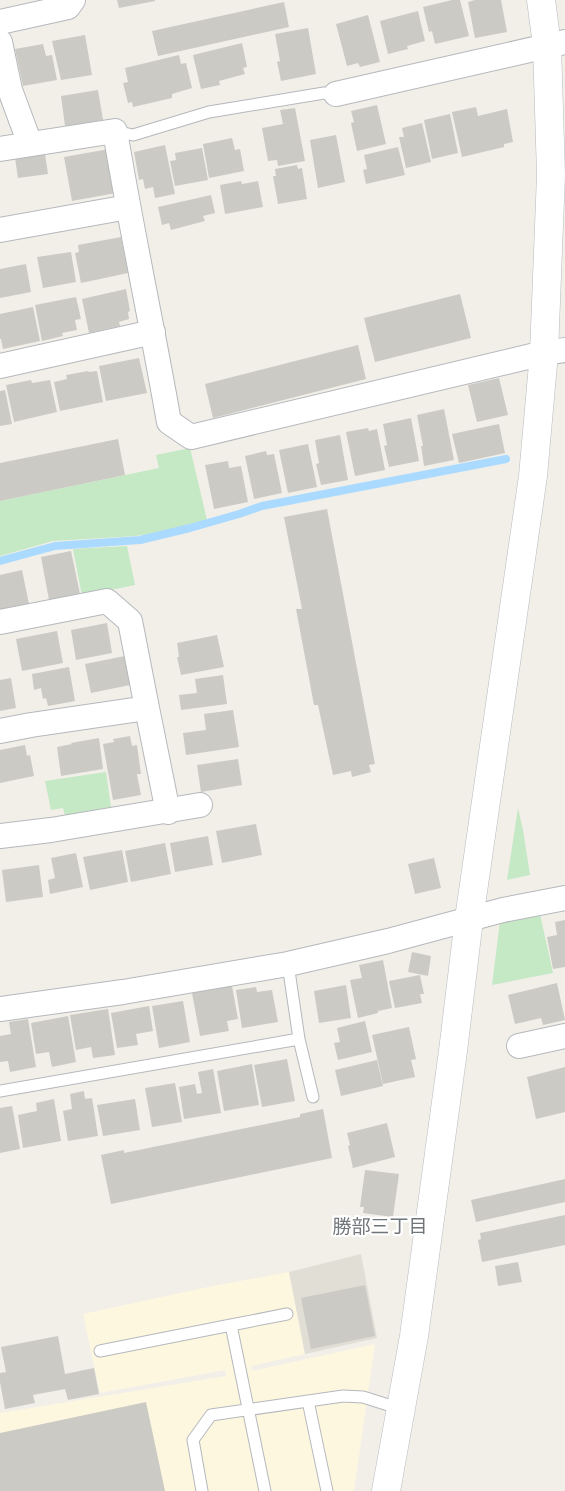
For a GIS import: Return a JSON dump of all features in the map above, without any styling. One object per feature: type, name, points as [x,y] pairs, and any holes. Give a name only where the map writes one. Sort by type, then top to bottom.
[{"type":"street","points":[[0,22],[68,7],[73,0]]},
{"type":"street","points":[[386,1491],[418,1307],[452,1061],[469,919],[533,476],[554,351],[558,174],[556,44],[541,0]]},
{"type":"street","points":[[0,42],[10,90],[30,144]]},
{"type":"street","points":[[336,94],[556,44]]},
{"type":"street","points":[[0,149],[115,131],[169,422],[191,437],[554,351]]},
{"type":"street","points":[[0,230],[128,207]]},
{"type":"street","points":[[0,366],[153,332]]},
{"type":"street","points":[[0,622],[107,601],[130,621],[168,812]]},
{"type":"street","points":[[0,731],[31,724],[147,708]]},
{"type":"street","points":[[0,836],[51,830],[200,806]]},
{"type":"street","points":[[0,1009],[123,992],[288,964],[388,941],[503,910],[565,898]]},
{"type":"street","points":[[519,1046],[565,1036]]},
{"type":"lane","points":[[115,131],[133,135],[210,112],[324,93],[336,94]]},
{"type":"lane","points":[[288,964],[299,1039],[313,1096]]},
{"type":"lane","points":[[0,1091],[299,1039]]},
{"type":"lane","points":[[100,1351],[287,1314]]},
{"type":"lane","points":[[232,1325],[265,1491]]},
{"type":"lane","points":[[202,1491],[192,1440],[211,1415],[343,1396],[363,1397],[401,1409]]},
{"type":"lane","points":[[308,1401],[327,1491]]},
{"type":"shaded area","points":[[361,1254],[377,1338],[305,1354],[289,1272]]},
{"type":"shaded area","points":[[289,1272],[305,1354],[251,1366],[252,1371],[375,1344],[354,1491],[0,1491],[0,1413],[226,1376],[225,1370],[100,1393],[83,1314]]},
{"type":"green space","points":[[190,448],[207,520],[150,534],[53,541],[0,556],[0,501],[159,468],[156,455]]},
{"type":"green space","points":[[127,546],[135,585],[82,596],[73,549]]},
{"type":"green space","points":[[106,772],[111,807],[65,815],[63,808],[51,810],[45,781]]},
{"type":"green space","points":[[518,808],[530,875],[507,880]]},
{"type":"green space","points":[[540,914],[553,973],[492,985],[500,921]]},
{"type":"building","points":[[117,0],[155,0],[155,1],[119,8]]},
{"type":"building","points":[[460,0],[469,36],[435,44],[432,31],[429,32],[423,7]]},
{"type":"building","points":[[475,0],[501,0],[507,32],[475,38],[468,2]]},
{"type":"building","points":[[284,2],[289,27],[158,56],[152,31]]},
{"type":"building","points":[[418,11],[425,41],[407,46],[408,49],[388,54],[380,21]]},
{"type":"building","points":[[368,15],[380,62],[360,67],[358,63],[347,66],[336,24]]},
{"type":"building","points":[[308,28],[316,74],[281,81],[277,62],[280,61],[275,34]]},
{"type":"building","points":[[85,35],[92,75],[61,80],[52,41]]},
{"type":"building","points":[[242,43],[247,67],[243,68],[245,74],[219,81],[220,85],[201,89],[193,55]]},
{"type":"building","points":[[43,44],[46,56],[52,55],[57,80],[23,86],[15,49]]},
{"type":"building","points":[[179,55],[181,64],[186,63],[192,88],[172,94],[172,98],[133,107],[132,102],[128,103],[123,83],[128,82],[125,68]]},
{"type":"building","points":[[98,90],[103,120],[65,126],[61,96]]},
{"type":"building","points":[[377,105],[386,144],[357,151],[351,123],[354,122],[351,111]]},
{"type":"building","points":[[476,107],[478,116],[507,109],[513,142],[504,144],[504,147],[462,157],[452,112]]},
{"type":"building","points":[[295,108],[305,161],[278,166],[277,160],[268,161],[262,128],[283,124],[280,110]]},
{"type":"building","points":[[450,114],[458,153],[432,159],[424,120]]},
{"type":"building","points":[[422,123],[431,162],[406,168],[399,137],[404,137],[402,128]]},
{"type":"building","points":[[336,135],[345,182],[318,188],[310,140]]},
{"type":"building","points":[[232,138],[235,150],[240,149],[244,171],[209,178],[203,144]]},
{"type":"building","points":[[165,145],[175,194],[155,198],[153,187],[145,189],[143,179],[139,180],[134,152]]},
{"type":"building","points":[[398,147],[405,175],[366,184],[363,170],[367,169],[364,155]]},
{"type":"building","points":[[202,148],[208,180],[175,186],[170,161],[176,160],[175,153]]},
{"type":"building","points":[[109,149],[116,193],[72,201],[64,157]]},
{"type":"building","points":[[45,154],[48,174],[18,178],[15,158]]},
{"type":"building","points":[[297,165],[298,169],[302,168],[307,199],[278,204],[273,176],[276,176],[275,169]]},
{"type":"building","points":[[241,181],[242,184],[258,181],[263,207],[225,214],[220,185]]},
{"type":"building","points":[[211,195],[215,213],[203,216],[205,221],[171,230],[169,223],[162,225],[158,207]]},
{"type":"building","points":[[121,237],[128,273],[81,283],[75,253],[79,252],[78,245]]},
{"type":"building","points":[[71,252],[76,282],[43,288],[37,257]]},
{"type":"building","points":[[26,264],[31,292],[0,298],[0,269]]},
{"type":"building","points":[[126,289],[130,311],[128,312],[129,319],[119,322],[120,326],[89,333],[82,299]]},
{"type":"building","points":[[460,294],[471,338],[375,362],[364,318]]},
{"type":"building","points":[[76,297],[81,319],[75,320],[77,330],[62,333],[63,336],[42,341],[35,305]]},
{"type":"building","points":[[33,307],[40,341],[3,349],[0,339],[0,314]]},
{"type":"building","points":[[358,345],[366,379],[213,418],[205,384]]},
{"type":"building","points":[[139,358],[147,393],[106,401],[99,366]]},
{"type":"building","points":[[97,371],[103,402],[60,411],[54,382],[67,379],[66,375]]},
{"type":"building","points":[[499,378],[508,415],[477,422],[468,385]]},
{"type":"building","points":[[31,380],[32,383],[50,380],[57,412],[14,422],[6,385]]},
{"type":"building","points":[[5,390],[12,424],[0,426],[0,391]]},
{"type":"building","points":[[444,409],[454,460],[424,466],[421,446],[423,446],[417,415]]},
{"type":"building","points":[[411,418],[419,461],[389,467],[384,446],[387,445],[383,424]]},
{"type":"building","points":[[499,424],[505,453],[459,463],[452,434]]},
{"type":"building","points":[[368,428],[369,431],[377,429],[385,470],[355,476],[346,432]]},
{"type":"building","points":[[340,435],[348,480],[321,485],[316,464],[319,463],[315,440]]},
{"type":"building","points":[[118,439],[125,475],[0,501],[0,463]]},
{"type":"building","points":[[308,444],[317,487],[288,493],[279,450]]},
{"type":"building","points":[[266,451],[267,455],[274,454],[282,493],[254,499],[245,456]]},
{"type":"building","points":[[228,461],[229,468],[241,466],[248,502],[214,509],[205,465]]},
{"type":"building","points":[[327,509],[375,764],[369,765],[371,772],[352,777],[351,771],[333,775],[318,705],[314,705],[296,609],[302,609],[284,517]]},
{"type":"building","points":[[71,551],[80,594],[49,600],[41,557]]},
{"type":"building","points":[[22,570],[29,604],[0,610],[0,575]]},
{"type":"building","points":[[107,623],[112,653],[76,660],[71,630]]},
{"type":"building","points":[[57,631],[63,663],[22,671],[16,639]]},
{"type":"building","points":[[217,635],[224,667],[181,675],[177,657],[179,657],[177,643]]},
{"type":"building","points":[[125,656],[130,685],[91,693],[85,664]]},
{"type":"building","points":[[69,667],[75,701],[48,706],[46,698],[43,699],[41,688],[34,690],[32,674]]},
{"type":"building","points":[[223,675],[227,704],[181,710],[179,695],[197,693],[195,679]]},
{"type":"building","points":[[11,678],[16,708],[0,711],[0,680]]},
{"type":"building","points":[[233,710],[239,747],[186,755],[183,733],[206,730],[204,714]]},
{"type":"building","points":[[130,736],[132,746],[137,745],[141,774],[137,774],[141,795],[113,800],[103,744],[114,742],[113,739]]},
{"type":"building","points":[[99,738],[103,769],[61,776],[57,747]]},
{"type":"building","points":[[25,745],[27,756],[30,755],[34,776],[0,783],[0,750]]},
{"type":"building","points":[[238,759],[242,785],[201,792],[197,765]]},
{"type":"building","points":[[256,824],[262,855],[222,863],[216,831]]},
{"type":"building","points":[[208,836],[213,865],[175,872],[170,843]]},
{"type":"building","points":[[165,843],[171,874],[131,882],[125,851]]},
{"type":"building","points":[[122,850],[128,882],[90,890],[83,857]]},
{"type":"building","points":[[76,853],[83,887],[50,894],[48,880],[55,878],[51,858]]},
{"type":"building","points":[[434,858],[441,888],[415,894],[408,864]]},
{"type":"building","points":[[39,865],[43,897],[6,902],[2,870]]},
{"type":"building","points":[[565,920],[565,967],[553,969],[547,937],[557,935],[555,922]]},
{"type":"building","points":[[412,952],[431,956],[428,976],[408,972]]},
{"type":"building","points":[[383,960],[392,1008],[358,1018],[350,980],[362,978],[359,965]]},
{"type":"building","points":[[420,975],[424,994],[420,994],[422,1003],[395,1008],[389,981]]},
{"type":"building","points":[[557,983],[565,1020],[543,1025],[541,1018],[515,1024],[508,995]]},
{"type":"building","points":[[346,985],[351,1018],[319,1023],[314,991]]},
{"type":"building","points":[[232,986],[238,1019],[227,1021],[229,1031],[200,1036],[192,993]]},
{"type":"building","points":[[256,987],[257,992],[272,990],[278,1022],[242,1028],[236,990]]},
{"type":"building","points":[[183,1001],[190,1042],[159,1048],[152,1006]]},
{"type":"building","points":[[149,1006],[153,1031],[136,1034],[138,1045],[117,1048],[111,1013]]},
{"type":"building","points":[[108,1009],[115,1055],[93,1058],[91,1047],[76,1050],[70,1015]]},
{"type":"building","points":[[68,1016],[76,1062],[52,1067],[49,1052],[36,1054],[31,1023]]},
{"type":"building","points":[[28,1019],[36,1067],[10,1072],[8,1061],[0,1062],[0,1036],[11,1034],[9,1022]]},
{"type":"building","points":[[365,1021],[372,1052],[338,1060],[334,1043],[340,1042],[337,1028]]},
{"type":"building","points":[[409,1027],[416,1059],[411,1060],[415,1077],[383,1084],[372,1035]]},
{"type":"building","points":[[287,1059],[295,1101],[262,1107],[254,1065]]},
{"type":"building","points":[[377,1060],[383,1086],[341,1096],[335,1070]]},
{"type":"building","points":[[252,1064],[259,1105],[224,1111],[217,1071]]},
{"type":"building","points":[[565,1067],[565,1112],[536,1119],[527,1077]]},
{"type":"building","points":[[213,1069],[221,1113],[184,1119],[179,1087],[195,1084],[197,1094],[202,1093],[198,1072]]},
{"type":"building","points":[[175,1083],[182,1122],[152,1127],[145,1088]]},
{"type":"building","points":[[84,1091],[85,1099],[92,1098],[98,1136],[68,1141],[63,1111],[72,1109],[70,1094]]},
{"type":"building","points":[[54,1099],[61,1141],[23,1148],[18,1115],[37,1111],[36,1103]]},
{"type":"building","points":[[135,1099],[140,1130],[103,1136],[97,1105]]},
{"type":"building","points":[[12,1106],[20,1149],[0,1153],[0,1108]]},
{"type":"building","points":[[323,1109],[332,1158],[111,1204],[101,1155],[124,1150],[124,1153],[300,1117],[300,1114]]},
{"type":"building","points":[[387,1123],[395,1157],[353,1168],[347,1133]]},
{"type":"building","points":[[365,1170],[399,1174],[393,1217],[363,1213],[364,1207],[360,1207]]},
{"type":"building","points":[[565,1179],[565,1202],[476,1222],[471,1200]]},
{"type":"building","points":[[565,1215],[565,1245],[482,1262],[478,1240],[481,1239],[480,1233]]},
{"type":"building","points":[[518,1262],[522,1282],[498,1286],[495,1266]]},
{"type":"building","points":[[365,1285],[375,1336],[311,1349],[301,1298]]},
{"type":"building","points":[[58,1336],[65,1374],[94,1368],[99,1394],[68,1400],[65,1389],[33,1395],[35,1403],[5,1409],[0,1373],[6,1372],[1,1347]]},
{"type":"building","points":[[146,1402],[165,1491],[0,1491],[0,1433]]},
{"type":"waterway","points":[[0,561],[55,546],[140,540],[190,528],[262,506],[506,459]]},
{"type":"district","name":"勝部三丁目","points":[[380,1225]]}]
